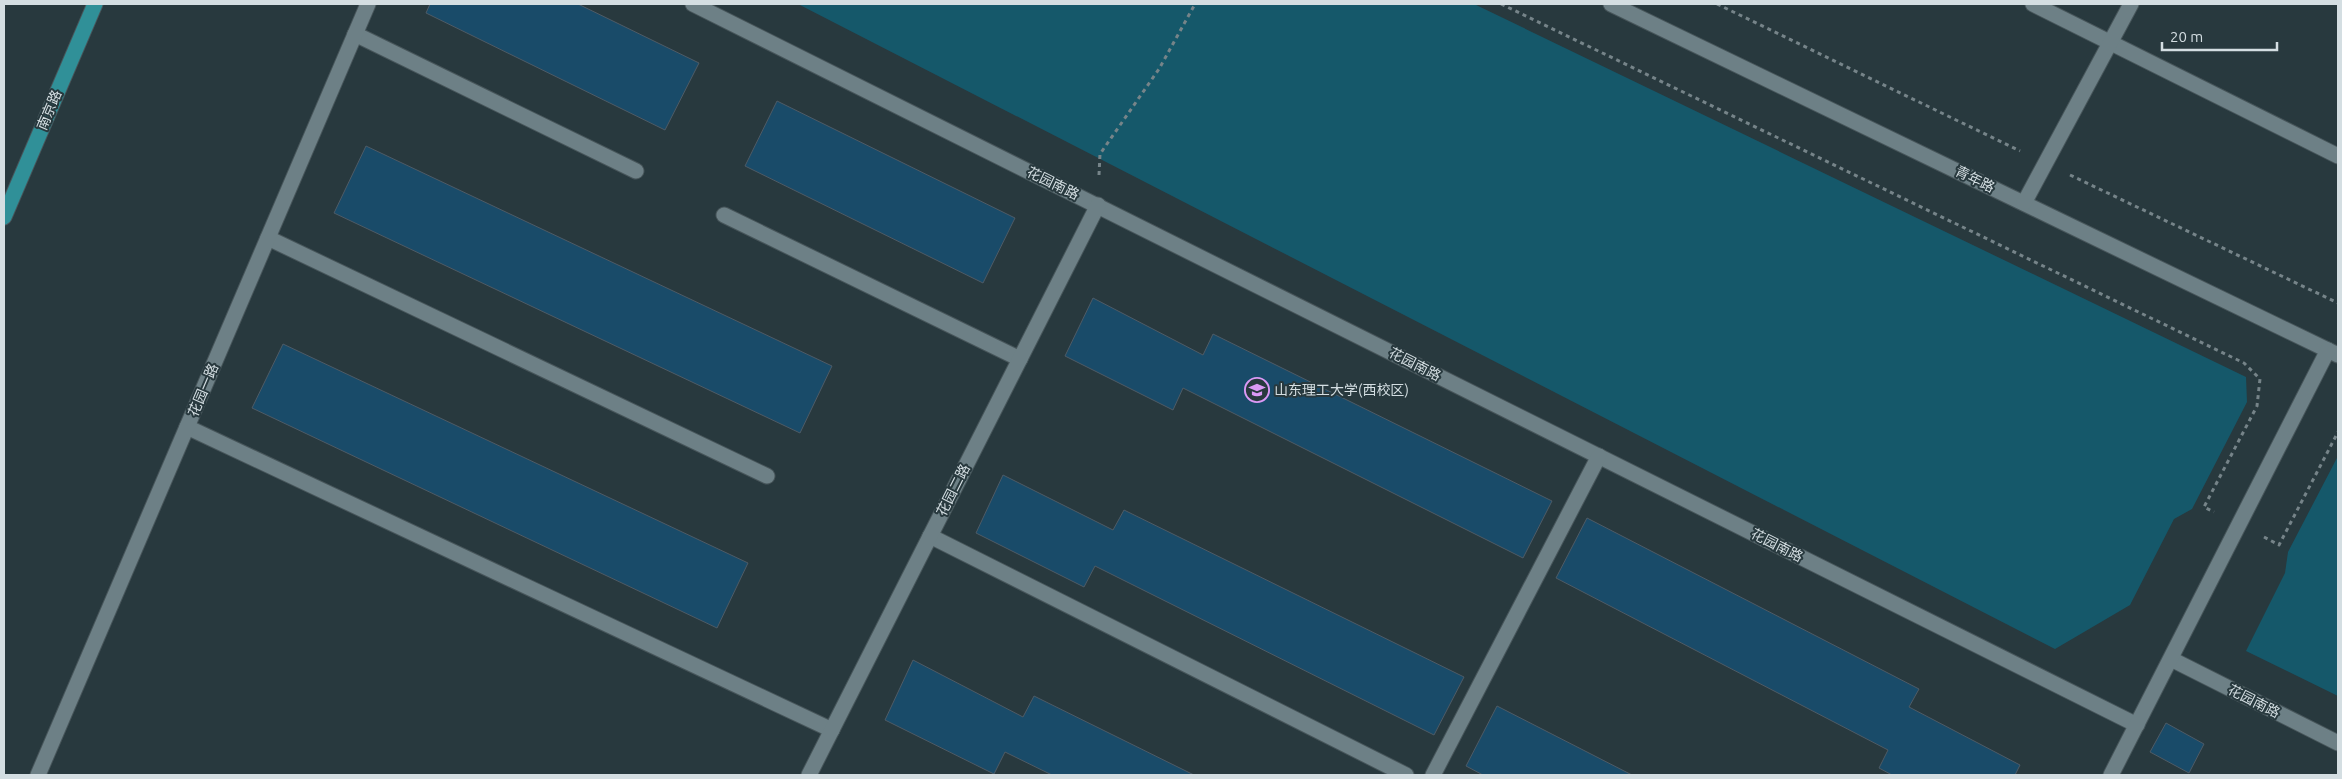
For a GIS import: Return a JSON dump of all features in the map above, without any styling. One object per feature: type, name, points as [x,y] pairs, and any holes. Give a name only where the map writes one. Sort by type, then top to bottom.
[{"type":"main road","name":"南京路","points":[[4,217],[95,4]]},
{"type":"street","name":"花园一路","points":[[38,775],[368,4]]},
{"type":"street","name":"花园南路","points":[[693,4],[2137,725]]},
{"type":"street","name":"青年路","points":[[1611,4],[2333,353]]},
{"type":"street","points":[[2033,4],[2338,156]]},
{"type":"street","points":[[2024,203],[2131,4]]},
{"type":"street","points":[[355,34],[636,171]]},
{"type":"street","name":"花园二路","points":[[809,775],[1098,206]]},
{"type":"street","points":[[724,215],[1020,359]]},
{"type":"street","points":[[268,238],[767,476]]},
{"type":"street","points":[[2111,775],[2239,524],[2333,353]]},
{"type":"street","points":[[187,427],[832,730]]},
{"type":"street","points":[[1433,775],[1600,456]]},
{"type":"street","points":[[930,536],[1406,775]]},
{"type":"street","name":"花园南路","points":[[2171,659],[2338,743]]},
{"type":"path","points":[[1098,206],[1100,154],[1159,69],[1195,4]]},
{"type":"path","points":[[1502,4],[2244,363],[2260,379],[2258,406],[2204,507],[2278,545],[2338,432]]},
{"type":"shaded area","points":[[798,4],[1474,4],[2246,377],[2247,402],[2192,509],[2174,519],[2130,605],[2055,649]]},
{"type":"shaded area","points":[[2338,456],[2338,696],[2246,651],[2285,573],[2288,552]]},
{"type":"building","points":[[430,4],[578,4],[699,63],[665,130],[426,13]]},
{"type":"building","points":[[777,101],[1015,218],[983,283],[745,166]]},
{"type":"building","points":[[366,146],[832,366],[800,433],[334,213]]},
{"type":"building","points":[[1093,298],[1203,355],[1213,334],[1552,501],[1523,558],[1183,388],[1173,410],[1065,356]]},
{"type":"building","points":[[283,344],[748,563],[717,628],[252,408]]},
{"type":"building","points":[[1003,475],[1113,530],[1124,510],[1464,677],[1434,735],[1095,566],[1084,587],[976,533]]},
{"type":"building","points":[[1587,518],[1919,689],[1909,707],[2020,765],[2015,775],[1892,775],[1879,768],[1888,750],[1556,578]]},
{"type":"building","points":[[913,660],[1023,717],[1034,696],[1194,775],[1052,775],[1005,752],[994,774],[885,720]]},
{"type":"building","points":[[1497,706],[1632,775],[1483,775],[1466,766]]},
{"type":"building","points":[[2166,723],[2204,744],[2189,773],[2150,752]]},
{"type":"place","name":"山东理工大学(西校区)","points":[[1257,390]]}]
